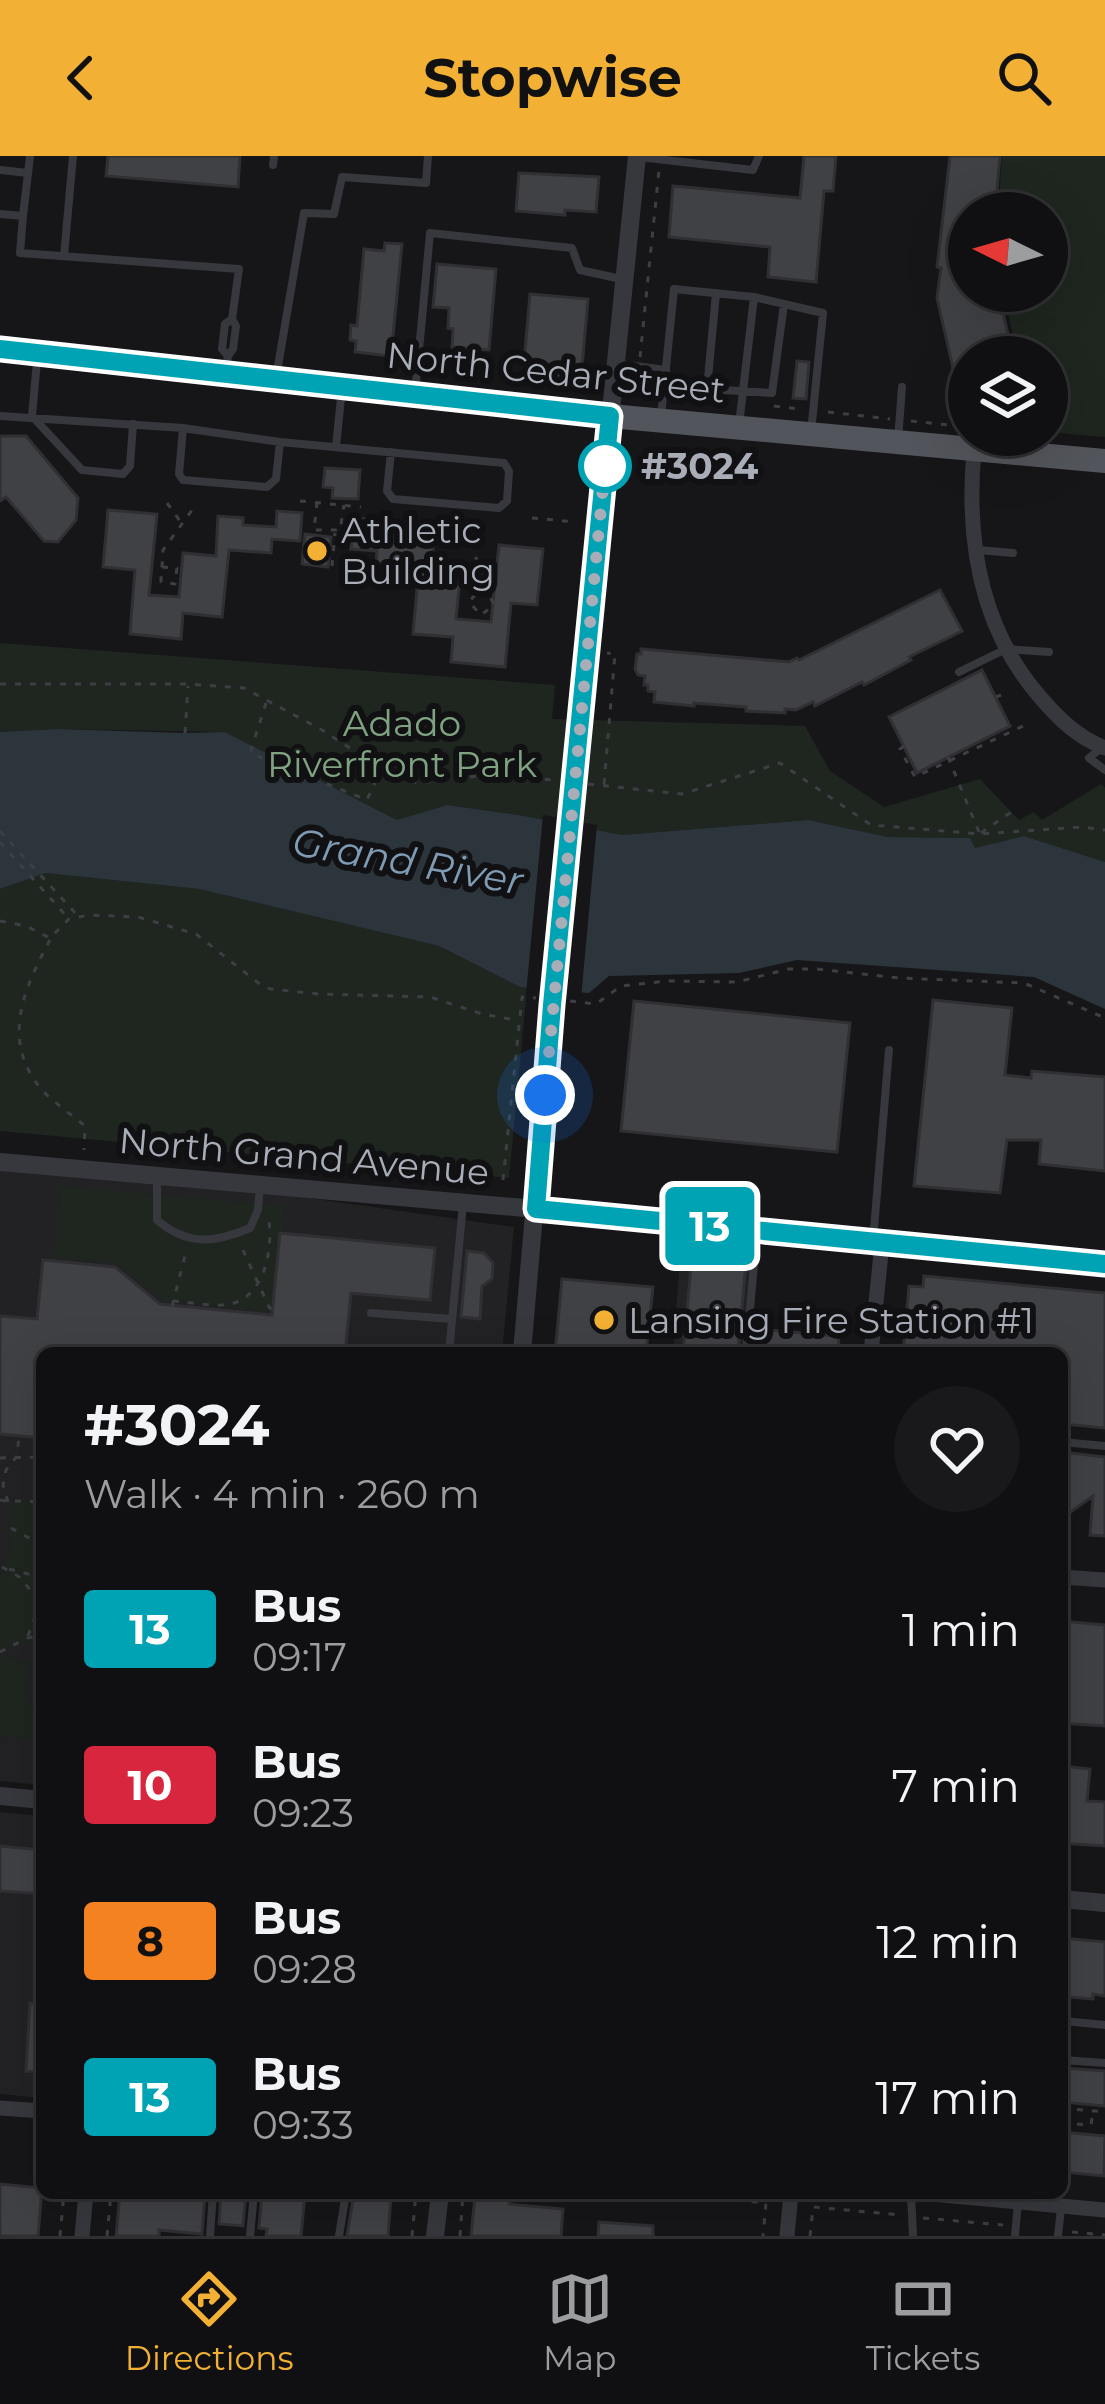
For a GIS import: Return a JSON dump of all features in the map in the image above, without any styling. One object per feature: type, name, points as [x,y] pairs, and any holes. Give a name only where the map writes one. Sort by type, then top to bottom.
[{"type":"main road","name":"North Cedar Street","points":[[0,349],[226,364],[276,379],[948,447]]},
{"type":"main road","name":"North Cedar Street","points":[[1045,456],[1105,461]]},
{"type":"street","points":[[523,1347],[550,1001],[637,156]]},
{"type":"street","points":[[974,456],[975,550],[997,631],[1028,683],[1066,727],[1103,748]]},
{"type":"street","name":"North Grand Avenue","points":[[0,1162],[1105,1264]]},
{"type":"street","points":[[871,1347],[877,1243]]},
{"type":"street","points":[[1068,1577],[1105,1580]]},
{"type":"street","points":[[0,1796],[36,1799]]},
{"type":"street","points":[[1068,1900],[1105,1903]]},
{"type":"street","points":[[0,2108],[36,2111]]},
{"type":"street","points":[[82,2236],[85,2199]]},
{"type":"street","points":[[435,2236],[439,2199]]},
{"type":"street","points":[[787,2236],[790,2199]]},
{"type":"street","points":[[999,2199],[1105,2210]]},
{"type":"lane","points":[[30,156],[20,253],[238,269],[233,350],[226,364]]},
{"type":"lane","points":[[64,256],[73,156]]},
{"type":"lane","points":[[276,379],[304,213],[334,214],[342,177],[426,183],[428,156]]},
{"type":"lane","points":[[637,156],[753,170],[759,156]]},
{"type":"lane","points":[[0,170],[28,172]]},
{"type":"lane","points":[[0,214],[23,216]]},
{"type":"lane","points":[[415,394],[430,233],[572,248],[580,270],[625,279]]},
{"type":"lane","points":[[660,420],[674,289],[754,297],[823,313],[811,434]]},
{"type":"lane","points":[[716,293],[707,389],[772,393],[784,304]]},
{"type":"lane","points":[[739,426],[754,297]]},
{"type":"lane","points":[[38,353],[32,416],[82,470],[123,474],[130,466],[134,424]]},
{"type":"lane","points":[[615,364],[666,370]]},
{"type":"lane","points":[[336,447],[342,386]]},
{"type":"lane","points":[[898,442],[902,387]]},
{"type":"lane","points":[[0,416],[183,428],[503,463],[509,471],[507,501],[499,508],[394,499],[387,491],[391,452]]},
{"type":"lane","points":[[183,428],[179,474],[183,480],[267,487],[277,479],[280,442]]},
{"type":"lane","points":[[975,550],[1013,553]]},
{"type":"lane","points":[[958,672],[1006,649],[1049,652]]},
{"type":"lane","points":[[1103,748],[1089,758],[1105,770]]},
{"type":"lane","points":[[877,1243],[889,1050]]},
{"type":"lane","points":[[157,1177],[157,1220],[174,1234],[201,1239],[227,1238],[250,1228],[258,1210],[260,1186]]},
{"type":"lane","points":[[450,1347],[463,1203]]},
{"type":"lane","points":[[747,1347],[757,1231]]},
{"type":"lane","points":[[371,1313],[452,1319]]},
{"type":"lane","points":[[1068,1443],[1105,1447]]},
{"type":"lane","points":[[1068,2021],[1105,2025]]},
{"type":"lane","points":[[1068,2060],[1105,2063]]},
{"type":"lane","points":[[210,2236],[213,2199]]},
{"type":"lane","points":[[250,2236],[253,2199]]},
{"type":"lane","points":[[339,2236],[345,2199]]},
{"type":"lane","points":[[911,2199],[913,2236]]},
{"type":"lane","points":[[1016,2231],[1018,2202]]},
{"type":"lane","points":[[1058,2233],[1061,2206]]},
{"type":"path","points":[[638,392],[660,160]]},
{"type":"path","points":[[300,501],[361,507]]},
{"type":"path","points":[[316,502],[314,530],[340,530],[344,505]]},
{"type":"path","points":[[166,503],[182,524]]},
{"type":"path","points":[[162,567],[164,550],[195,506]]},
{"type":"path","points":[[532,518],[577,522]]},
{"type":"path","points":[[462,530],[488,580],[494,604],[481,615],[470,602],[478,590]]},
{"type":"path","points":[[332,566],[335,531]]},
{"type":"path","points":[[478,562],[467,567],[478,590]]},
{"type":"path","points":[[478,590],[487,590]]},
{"type":"path","points":[[604,786],[615,654],[607,653]]},
{"type":"path","points":[[0,684],[244,688],[382,768],[417,783],[478,776],[557,780]]},
{"type":"path","points":[[185,733],[188,684]]},
{"type":"path","points":[[267,700],[250,753],[367,800],[382,768]]},
{"type":"path","points":[[904,746],[900,748],[915,777],[1023,726]]},
{"type":"path","points":[[949,760],[980,834]]},
{"type":"path","points":[[581,783],[682,794],[780,763],[871,825],[980,834],[1081,826],[1105,830]]},
{"type":"path","points":[[980,834],[1017,808]]},
{"type":"path","points":[[0,831],[79,917]]},
{"type":"path","points":[[0,842],[69,919]]},
{"type":"path","points":[[82,1166],[85,1126],[43,1092],[28,1070],[20,1044],[24,992],[50,938],[69,919],[138,917],[196,934],[270,989],[430,997],[518,1020]]},
{"type":"path","points":[[0,921],[26,926],[50,938]]},
{"type":"path","points":[[503,1180],[522,997],[596,1004],[621,986],[737,982],[788,969],[817,969],[1024,983],[1105,1018]]},
{"type":"path","points":[[187,1250],[172,1303],[227,1306],[260,1284],[269,1221]]},
{"type":"path","points":[[243,1250],[277,1315]]},
{"type":"path","points":[[8,1502],[2,1484],[17,1456],[19,1436]]},
{"type":"path","points":[[0,1458],[36,1457]]},
{"type":"path","points":[[0,1500],[36,1502]]},
{"type":"path","points":[[11,1528],[36,1540]]},
{"type":"path","points":[[36,1573],[2,1568],[21,1578],[36,1595]]},
{"type":"path","points":[[28,1638],[36,1615]]},
{"type":"path","points":[[0,1652],[36,1636]]},
{"type":"path","points":[[1068,2109],[1104,2110]]},
{"type":"path","points":[[1068,2123],[1091,2126],[1093,2111]]},
{"type":"path","points":[[60,2236],[63,2199]]},
{"type":"path","points":[[107,2236],[110,2199]]},
{"type":"path","points":[[412,2236],[415,2199]]},
{"type":"path","points":[[460,2236],[463,2199]]},
{"type":"path","points":[[724,2199],[766,2203],[763,2236]]},
{"type":"path","points":[[810,2236],[813,2207],[1016,2231]]},
{"type":"path","points":[[1058,2233],[1105,2235]]},
{"type":"shaded area","points":[[0,1158],[514,1227],[503,1347],[36,1347],[36,1784],[0,1781]]},
{"type":"shaded area","points":[[681,1245],[751,1250],[743,1347],[673,1347]]},
{"type":"shaded area","points":[[0,1812],[36,1815],[36,2097],[0,2094]]},
{"type":"green space","points":[[1002,156],[1105,156],[1105,437],[1068,434],[1068,336],[1013,336],[1008,312],[1068,312],[1068,192],[999,192]]},
{"type":"green space","name":"Adado Riverfront Park","points":[[0,643],[555,685],[552,719],[805,726],[830,771],[884,807],[980,779],[1019,820],[1034,812],[1042,820],[1101,784],[1105,788],[1105,862],[1024,836],[975,848],[970,838],[888,837],[808,820],[622,835],[447,805],[397,820],[225,732],[0,732]]},
{"type":"green space","points":[[0,825],[45,873],[199,889],[439,946],[527,988],[509,1178],[0,1131],[0,889],[27,879]]},
{"type":"green space","points":[[60,1186],[284,1206],[274,1312],[163,1301],[118,1264],[54,1258]]},
{"type":"green space","points":[[8,1502],[36,1502],[36,1637],[0,1652],[0,1579],[11,1545]]},
{"type":"green space","points":[[0,1656],[31,1661],[26,1692],[36,1715],[33,1738],[0,1736]]},
{"type":"water","name":"Grand River","points":[[0,732],[225,732],[397,820],[447,805],[622,835],[808,820],[888,837],[970,838],[975,848],[1024,836],[1105,862],[1105,1009],[1034,977],[797,960],[739,973],[609,976],[589,993],[527,988],[439,946],[199,889],[45,873],[0,889]]},
{"type":"pier","points":[[543,815],[597,825],[581,998],[526,994]]},
{"type":"building","points":[[108,156],[240,156],[238,187],[106,176]]},
{"type":"building","points":[[804,156],[836,156],[833,191],[824,191],[816,282],[768,277],[770,247],[669,237],[673,186],[800,198]]},
{"type":"building","points":[[950,156],[1000,156],[997,192],[948,192],[948,312],[1003,312],[1008,336],[948,336],[948,346],[937,298],[941,268],[937,267]]},
{"type":"building","points":[[519,173],[599,177],[596,212],[516,211]]},
{"type":"building","points":[[385,243],[402,244],[391,356],[355,352],[356,341],[350,340],[351,325],[357,326],[364,249],[384,251]]},
{"type":"building","points":[[437,264],[496,269],[489,350],[452,347],[449,308],[433,307]]},
{"type":"building","points":[[530,294],[588,299],[581,379],[523,374]]},
{"type":"building","points":[[797,361],[809,362],[806,399],[793,398]]},
{"type":"building","points":[[0,436],[26,436],[78,498],[76,520],[58,542],[44,541],[6,497],[0,501]]},
{"type":"building","points":[[325,468],[360,470],[358,499],[332,498],[333,488],[323,487]]},
{"type":"building","points":[[108,510],[157,514],[149,595],[179,597],[183,553],[216,556],[218,516],[243,518],[243,525],[276,527],[277,511],[302,513],[300,541],[272,539],[271,553],[229,550],[222,617],[183,613],[181,639],[130,634],[135,570],[103,567]]},
{"type":"building","points":[[354,518],[382,520],[380,533],[434,538],[430,577],[460,579],[456,619],[491,622],[499,545],[543,549],[537,605],[511,603],[505,667],[451,662],[453,637],[413,634],[419,566],[376,563],[377,551],[351,549]]},
{"type":"building","name":"Athletic Building","points":[[305,534],[331,537],[328,567],[302,564]]},
{"type":"building","points":[[940,590],[962,631],[815,706],[813,702],[796,710],[785,709],[785,713],[654,702],[655,692],[648,691],[645,676],[635,669],[641,649],[799,660]]},
{"type":"building","points":[[982,670],[1010,726],[917,773],[889,717]]},
{"type":"building","points":[[933,1000],[1012,1008],[1005,1075],[1031,1078],[1032,1071],[1105,1077],[1105,1171],[1039,1164],[1041,1140],[1007,1140],[1000,1193],[914,1186]]},
{"type":"building","points":[[634,1001],[850,1023],[837,1152],[621,1131]]},
{"type":"building","points":[[280,1233],[435,1248],[430,1300],[351,1293],[346,1347],[36,1347],[36,1437],[0,1434],[0,1316],[37,1319],[43,1260],[115,1267],[160,1304],[272,1315]]},
{"type":"building","points":[[467,1251],[484,1253],[493,1263],[492,1279],[482,1286],[480,1319],[461,1317]]},
{"type":"building","points":[[692,1256],[746,1261],[739,1347],[684,1347]]},
{"type":"building","points":[[924,1276],[1105,1293],[1105,1428],[1068,1425],[1068,1347],[904,1347],[909,1286],[923,1287]]},
{"type":"building","name":"Lansing Fire Station #1","points":[[562,1279],[653,1287],[647,1347],[556,1347]]},
{"type":"building","points":[[756,1329],[839,1336],[838,1347],[754,1347]]},
{"type":"building","points":[[1068,1453],[1105,1457],[1105,1536],[1090,1535],[1093,1496],[1068,1514]]},
{"type":"building","points":[[1068,1622],[1105,1625],[1105,1726],[1068,1723]]},
{"type":"building","points":[[1068,1767],[1090,1769],[1087,1801],[1105,1802],[1105,1846],[1068,1843]]},
{"type":"building","points":[[0,1846],[36,1849],[36,1894],[0,1891]]},
{"type":"building","points":[[1068,1939],[1105,1942],[1105,1996],[1068,1997]]},
{"type":"building","points":[[30,2003],[36,2004],[36,2072],[26,2071]]},
{"type":"building","points":[[1068,2068],[1105,2071],[1105,2106],[1068,2103]]},
{"type":"building","points":[[1068,2133],[1105,2136],[1104,2176],[1068,2173]]},
{"type":"building","points":[[0,2184],[36,2187],[36,2199],[41,2199],[38,2236],[0,2236]]},
{"type":"building","points":[[119,2199],[205,2199],[202,2234],[159,2230],[159,2236],[116,2236]]},
{"type":"building","points":[[221,2199],[245,2199],[243,2226],[219,2224]]},
{"type":"building","points":[[261,2199],[305,2199],[301,2236],[266,2236],[267,2229],[259,2228]]},
{"type":"building","points":[[353,2199],[391,2199],[388,2236],[347,2236]]},
{"type":"building","points":[[475,2199],[510,2199],[509,2204],[563,2209],[561,2236],[471,2236]]},
{"type":"building","points":[[599,2222],[653,2226],[653,2236],[598,2236]]},
{"type":"bus line","name":"13","points":[[0,349],[610,416],[536,1209],[1105,1264]]},
{"type":"place","name":"#3024","points":[[605,466]]},
{"type":"place","name":"Athletic Building","points":[[317,551]]},
{"type":"place","name":"Lansing Fire Station #1","points":[[604,1320]]},
{"type":"route","points":[[545,1095],[605,466]]}]
